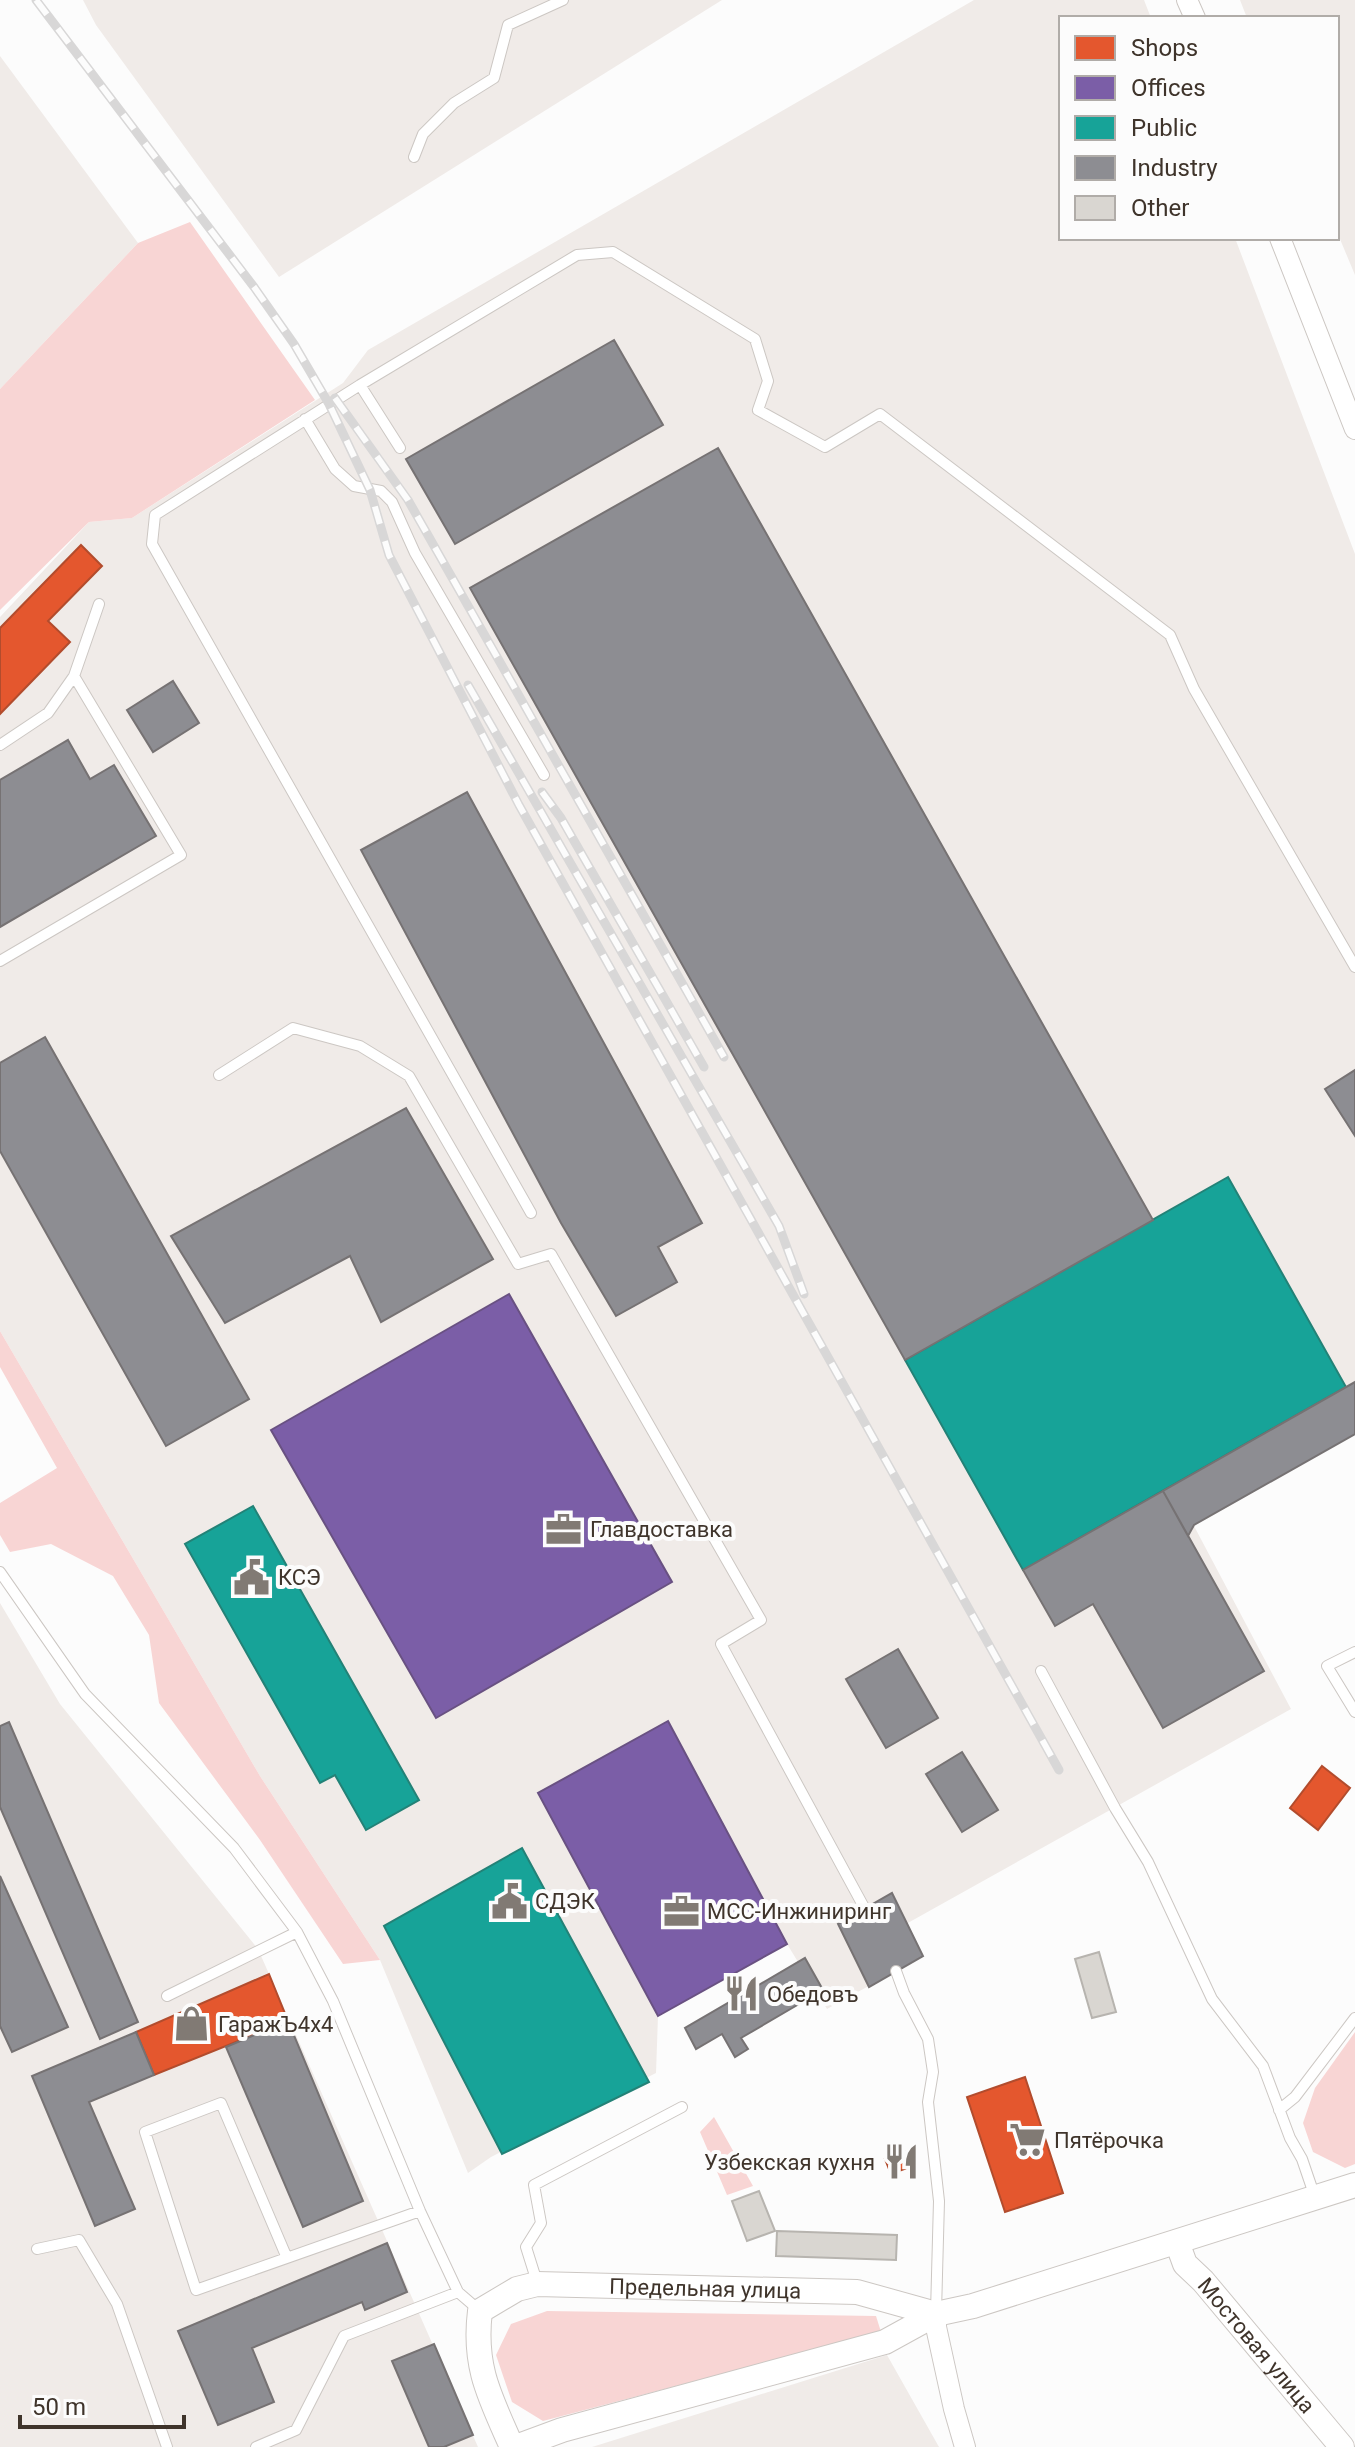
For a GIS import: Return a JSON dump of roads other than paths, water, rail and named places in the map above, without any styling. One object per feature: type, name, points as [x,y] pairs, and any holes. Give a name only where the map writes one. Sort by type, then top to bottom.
[{"type":"street","points":[[1281,240],[1355,429]]},
{"type":"street","name":"Предельная улица","points":[[514,2447],[562,2430],[885,2342],[936,2314],[973,2306],[1355,2185]]},
{"type":"street","name":"Мостовая улица","points":[[1177,2242],[1185,2264],[1203,2281],[1342,2447]]},
{"type":"street","name":"Предельная улица","points":[[480,2311],[517,2289],[537,2284],[857,2292],[936,2314]]},
{"type":"street","points":[[480,2311],[476,2339],[483,2380],[514,2447]]},
{"type":"street","points":[[936,2314],[936,2327],[965,2447]]},
{"type":"street","points":[[1350,2447],[1355,2435]]},
{"type":"lane","points":[[414,157],[423,134],[454,103],[494,78],[508,25],[563,0]]},
{"type":"lane","points":[[531,1213],[152,544],[155,515],[360,385],[577,255],[613,252],[755,339],[768,381],[758,410],[825,447],[880,414],[1170,635],[1194,689],[1355,967]]},
{"type":"lane","points":[[360,385],[400,448]]},
{"type":"lane","points":[[305,419],[335,469],[354,486],[381,491],[392,502],[415,553],[544,775]]},
{"type":"lane","points":[[0,745],[48,713],[74,676],[99,604]]},
{"type":"lane","points":[[0,961],[181,855],[74,676]]},
{"type":"lane","points":[[219,1075],[293,1028],[360,1046],[409,1076],[518,1264],[551,1254],[761,1620],[721,1644],[865,1909]]},
{"type":"lane","points":[[0,1572],[85,1694],[234,1848],[297,1932],[333,2001],[420,2211],[458,2292],[480,2311]]},
{"type":"lane","points":[[1355,1652],[1327,1666],[1355,1712]]},
{"type":"lane","points":[[1041,1671],[1148,1862],[1212,1999],[1263,2066],[1290,2138],[1302,2159],[1315,2199]]},
{"type":"lane","points":[[167,1996],[297,1932]]},
{"type":"lane","points":[[896,1971],[928,2039],[933,2072],[928,2102],[939,2201],[936,2314]]},
{"type":"lane","points":[[1279,2110],[1295,2097],[1355,2018]]},
{"type":"lane","points":[[287,2258],[221,2103],[145,2132],[196,2290],[287,2258],[420,2211]]},
{"type":"lane","points":[[537,2284],[526,2247],[541,2223],[534,2185],[682,2107]]},
{"type":"lane","points":[[37,2249],[79,2240],[117,2304],[167,2447]]},
{"type":"lane","points":[[256,2447],[296,2430],[344,2336],[458,2292]]},
{"type":"railway","points":[[36,0],[254,287],[294,344],[329,404],[370,490],[389,555],[519,805],[1059,1770]]},
{"type":"railway","points":[[335,398],[408,500],[724,1057]]},
{"type":"railway","points":[[468,685],[779,1226],[804,1294]]},
{"type":"railway","points":[[542,792],[561,818],[704,1067]]},
{"type":"place","name":"Главдоставка","points":[[564,1529]]},
{"type":"place","name":"КСЭ","points":[[252,1577]]},
{"type":"place","name":"СДЭК","points":[[509,1901]]},
{"type":"place","name":"МСС-Инжиниринг","points":[[681,1911]]},
{"type":"place","name":"Обедовъ","points":[[741,1994]]},
{"type":"place","name":"ГаражЪ4х4","points":[[192,2024]]},
{"type":"place","name":"Пятёрочка","points":[[1028,2140]]},
{"type":"place","name":"Узбекская кухня","points":[[901,2162]]}]
